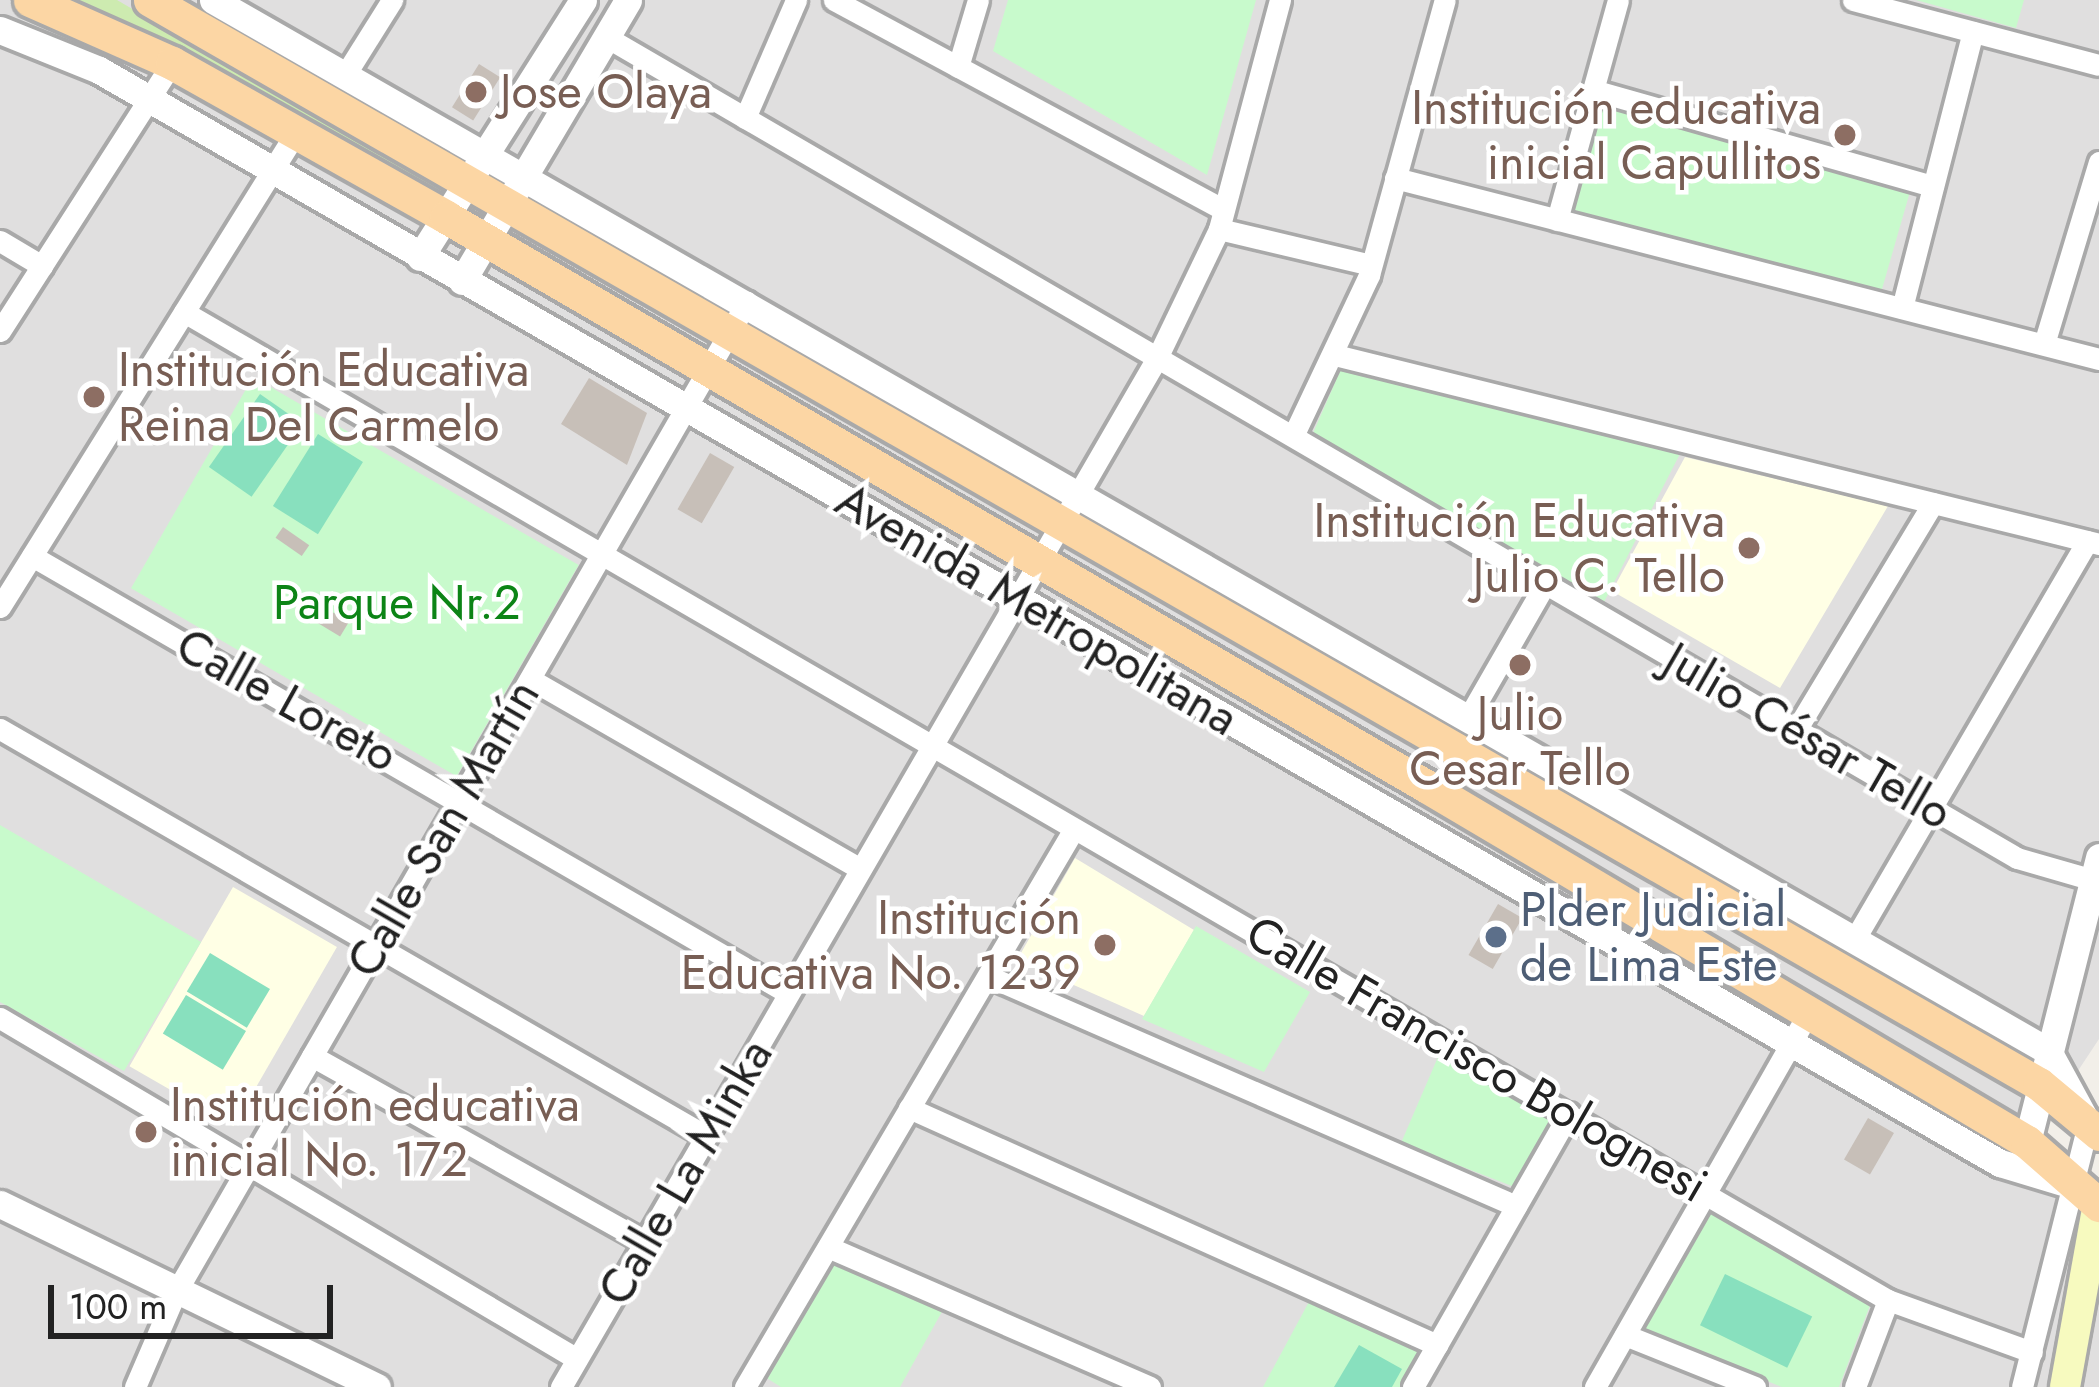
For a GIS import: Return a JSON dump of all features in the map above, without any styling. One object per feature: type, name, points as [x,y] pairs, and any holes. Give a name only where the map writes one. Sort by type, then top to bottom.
[{"type":"main road","name":"Avenida Metropolitana","points":[[30,0],[172,63],[446,217],[1036,562],[1800,1029],[2027,1142],[2092,1198]]},
{"type":"main road","name":"Avenida Metropolitana","points":[[150,0],[477,168],[730,332],[1060,521],[2043,1067],[2093,1129]]},
{"type":"main road","points":[[2065,1387],[2092,1198]]},
{"type":"street","name":"Avenida Metropolitana","points":[[214,0],[345,75],[477,168]]},
{"type":"street","points":[[345,75],[392,0]]},
{"type":"street","points":[[420,257],[583,0]]},
{"type":"street","points":[[462,281],[628,0]]},
{"type":"street","points":[[745,118],[796,0]]},
{"type":"street","points":[[834,0],[1221,219],[1371,265]]},
{"type":"street","points":[[958,67],[978,0]]},
{"type":"street","name":"Calle La Minka","points":[[561,1387],[1157,358],[1221,219],[1280,0]]},
{"type":"street","points":[[1294,434],[1339,356],[1371,265],[1445,0]]},
{"type":"street","points":[[1557,220],[1618,0]]},
{"type":"street","points":[[1853,0],[2099,65]]},
{"type":"street","name":"Avenida Metropolitana","points":[[0,30],[148,99],[1017,597],[1800,1029],[2000,1163],[2092,1198]]},
{"type":"street","points":[[1902,308],[1973,32]]},
{"type":"street","name":"Julio César Tello","points":[[608,38],[2017,858],[2096,869]]},
{"type":"street","points":[[0,331],[172,63]]},
{"type":"street","points":[[1593,90],[1933,186]]},
{"type":"street","points":[[0,607],[295,134]]},
{"type":"street","points":[[2044,344],[2099,162]]},
{"type":"street","points":[[1395,178],[2099,358]]},
{"type":"street","name":"Avenida Metropolitana","points":[[516,190],[747,302],[1078,491],[1853,942],[2043,1067]]},
{"type":"street","points":[[0,241],[42,266]]},
{"type":"street","name":"Calle San Martín","points":[[135,1387],[176,1292],[747,302]]},
{"type":"street","name":"Calle Francisco Bolognesi","points":[[184,312],[928,750],[1708,1190],[1888,1300],[2032,1352]]},
{"type":"street","points":[[1339,356],[2093,542],[1853,942]]},
{"type":"street","points":[[1796,730],[1933,502]]},
{"type":"street","name":"Calle Loreto","points":[[32,556],[460,798],[788,993]]},
{"type":"street","points":[[1468,718],[1545,584]]},
{"type":"street","points":[[530,679],[860,868]]},
{"type":"street","points":[[0,729],[706,1136]]},
{"type":"street","points":[[746,1386],[1074,829]]},
{"type":"street","points":[[2027,1142],[2096,869]]},
{"type":"street","points":[[988,976],[1516,1206]]},
{"type":"street","points":[[0,1018],[578,1359]]},
{"type":"street","points":[[1595,1387],[1800,1029]]},
{"type":"street","points":[[312,1055],[645,1242]]},
{"type":"street","points":[[909,1108],[1437,1346]]},
{"type":"street","points":[[1413,1387],[1569,1113]]},
{"type":"street","points":[[2022,1387],[2092,1198],[2093,1129]]},
{"type":"street","points":[[0,1204],[370,1386]]},
{"type":"street","points":[[827,1247],[1150,1387]]},
{"type":"street","points":[[1855,1387],[1888,1300]]},
{"type":"street","points":[[1625,1335],[1755,1387]]},
{"type":"shaded area","points":[[0,0],[2099,0],[2099,1039],[2021,1157],[2099,1251],[2099,1387],[0,1387]]},
{"type":"shaded area","name":"Institución Educativa Julio C. Tello","points":[[1685,457],[1888,506],[1780,688],[1612,591]]},
{"type":"shaded area","name":"Institución Educativa No. 1239","points":[[1075,858],[1194,930],[1144,1016],[1017,960]]},
{"type":"shaded area","points":[[233,887],[337,947],[233,1126],[130,1066]]},
{"type":"green space","points":[[69,0],[117,0],[445,192],[441,196]]},
{"type":"green space","points":[[1008,0],[1256,0],[1207,175],[993,51]]},
{"type":"green space","points":[[1916,0],[2024,0],[2016,28]]},
{"type":"green space","points":[[1604,105],[1910,193],[1879,299],[1573,212]]},
{"type":"green space","points":[[1357,362],[1683,448],[1604,602],[1313,433],[1341,369]]},
{"type":"green space","name":"Parque Nr.2","points":[[253,377],[579,565],[457,776],[131,588]]},
{"type":"green space","points":[[260,394],[303,424],[252,497],[209,467]]},
{"type":"green space","points":[[318,434],[363,462],[318,534],[273,506]]},
{"type":"green space","points":[[0,825],[201,942],[124,1071],[0,1002]]},
{"type":"green space","points":[[1196,926],[1310,992],[1264,1072],[1142,1019]]},
{"type":"green space","points":[[210,953],[270,989],[247,1028],[187,992]]},
{"type":"green space","points":[[186,995],[246,1031],[223,1070],[163,1034]]},
{"type":"green space","points":[[1441,1050],[1556,1114],[1517,1188],[1401,1143]]},
{"type":"green space","points":[[1713,1203],[1872,1300],[1839,1387],[1782,1387],[1640,1330]]},
{"type":"green space","points":[[835,1259],[944,1308],[900,1387],[781,1387],[765,1377]]},
{"type":"green space","points":[[1725,1274],[1812,1317],[1787,1368],[1700,1325]]},
{"type":"green space","points":[[1311,1298],[1424,1348],[1402,1387],[1263,1387]]},
{"type":"green space","points":[[1359,1345],[1402,1369],[1392,1387],[1334,1387]]},
{"type":"building","name":"Jose Olaya","points":[[479,64],[500,77],[473,120],[452,107]]},
{"type":"building","points":[[589,378],[647,413],[627,465],[561,424]]},
{"type":"building","points":[[710,453],[734,467],[702,523],[678,509]]},
{"type":"building","points":[[283,527],[309,545],[302,556],[276,538]]},
{"type":"building","points":[[324,607],[349,622],[340,637],[315,622]]},
{"type":"building","name":"Plder Judicial de Lima Este","points":[[1498,904],[1522,918],[1493,969],[1468,955]]},
{"type":"building","points":[[1868,1118],[1894,1133],[1870,1175],[1844,1160]]},
{"type":"place","name":"Jose Olaya","points":[[476,92]]},
{"type":"place","name":"Institución educativa inicial Capullitos","points":[[1845,135]]},
{"type":"place","name":"Institución Educativa Reina Del Carmelo","points":[[94,397]]},
{"type":"place","name":"Institución Educativa Julio C. Tello","points":[[1749,548]]},
{"type":"place","name":"Julio Cesar Tello","points":[[1520,665]]},
{"type":"place","name":"Plder Judicial de Lima Este","points":[[1496,937]]},
{"type":"place","name":"Institución Educativa No. 1239","points":[[1105,945]]},
{"type":"place","name":"Institución educativa inicial No. 172","points":[[146,1132]]}]
